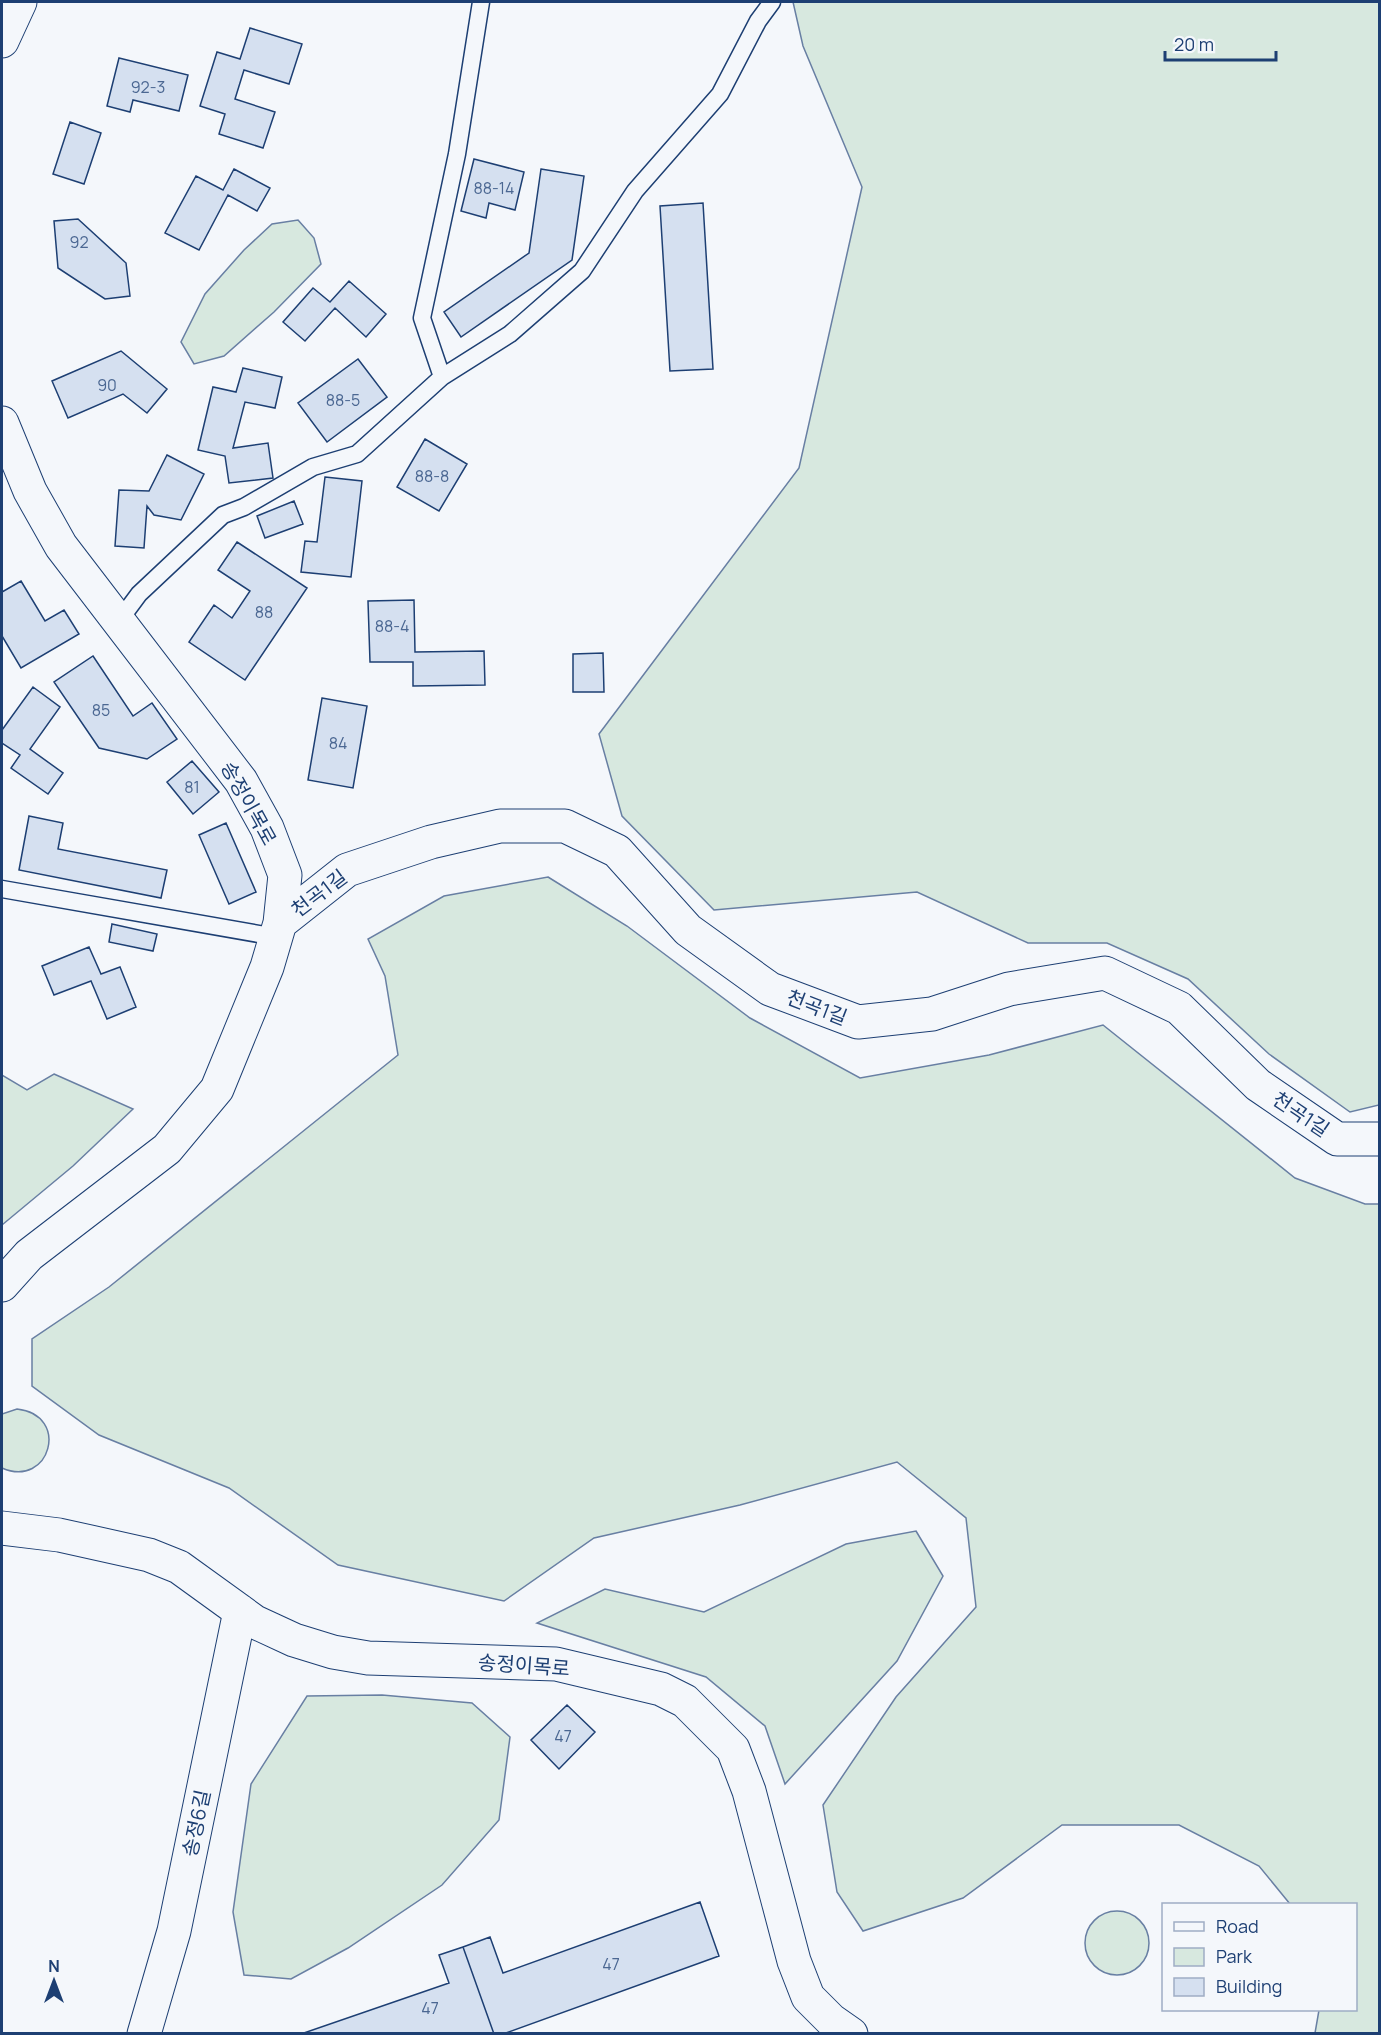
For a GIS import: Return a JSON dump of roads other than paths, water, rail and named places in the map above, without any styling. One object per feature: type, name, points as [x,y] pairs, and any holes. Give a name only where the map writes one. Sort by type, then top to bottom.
[{"type":"street","points":[[2,41],[20,2]]},
{"type":"street","name":"송정이목로","points":[[2,423],[30,491],[61,546],[242,781],[267,828],[285,875],[278,930],[267,967],[217,1089],[167,1149],[29,1255],[2,1285]]},
{"type":"street","name":"천곡1길","points":[[278,930],[346,870],[431,843],[500,826],[565,826],[617,850],[688,930],[770,989],[858,1022],[932,1014],[1009,989],[1105,973],[1179,1008],[1258,1085],[1337,1139],[1380,1139]]},
{"type":"street","name":"송정이목로","points":[[2,1528],[59,1536],[149,1555],[179,1567],[240,1611],[294,1640],[333,1652],[369,1658],[556,1664],[661,1689],[685,1701],[733,1749],[749,1791],[794,1961],[808,1997],[831,2020],[851,2034]]},
{"type":"street","name":"송정6길","points":[[144,2034],[174,1931],[240,1611]]},
{"type":"lane","points":[[442,377],[422,318],[457,154],[481,2]]},
{"type":"lane","points":[[118,621],[139,594],[223,515],[244,507],[313,467],[357,454],[442,377],[510,334],[582,271],[635,191],[720,94],[758,21],[772,2]]},
{"type":"lane","points":[[2,889],[278,930]]}]
